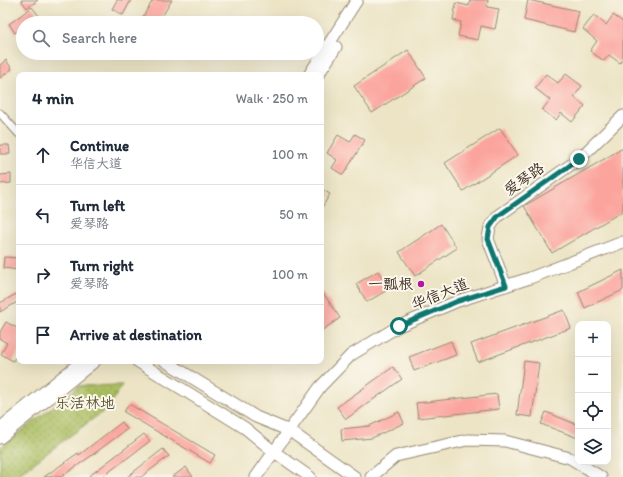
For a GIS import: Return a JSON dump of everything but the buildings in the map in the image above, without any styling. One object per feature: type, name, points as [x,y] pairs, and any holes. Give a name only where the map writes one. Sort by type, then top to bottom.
[{"type":"street","points":[[324,52],[357,0]]},
{"type":"street","points":[[320,72],[366,0]]},
{"type":"street","points":[[311,72],[319,60]]},
{"type":"street","points":[[0,113],[16,131]]},
{"type":"street","name":"爱琴路","points":[[506,286],[488,239],[490,227],[498,216],[579,159],[623,116]]},
{"type":"street","name":"华信大道","points":[[256,477],[273,451],[290,431],[320,387],[351,355],[399,326],[458,301],[506,286],[623,242]]},
{"type":"street","points":[[0,428],[78,364]]},
{"type":"street","points":[[0,438],[91,364]]},
{"type":"street","points":[[142,364],[245,428],[273,451],[310,477]]},
{"type":"street","points":[[170,364],[256,416],[290,431],[355,477]]},
{"type":"street","points":[[371,477],[396,456],[467,440],[504,441],[570,458],[601,477]]},
{"type":"green space","name":"乐活林地","points":[[122,385],[109,407],[15,477],[0,477],[0,448],[79,386]]},
{"type":"place","name":"一瓢根","points":[[421,284]]},
{"type":"route","points":[[399,326],[458,301],[506,286],[488,239],[490,227],[498,216],[579,159]]}]
